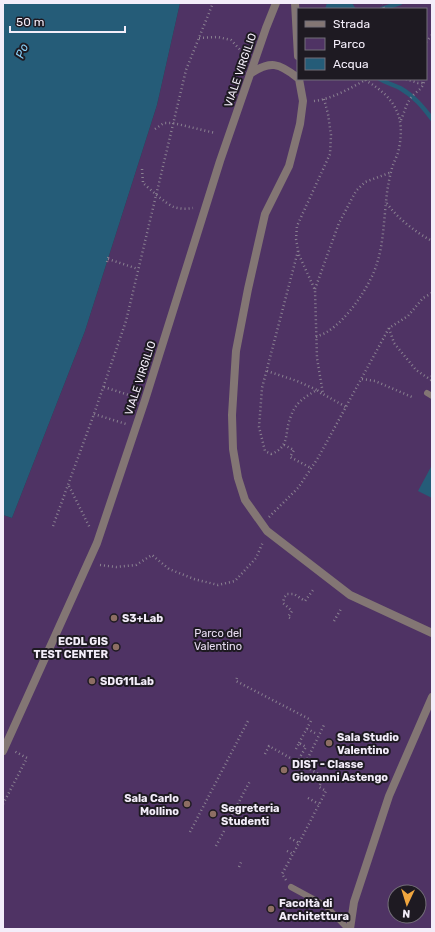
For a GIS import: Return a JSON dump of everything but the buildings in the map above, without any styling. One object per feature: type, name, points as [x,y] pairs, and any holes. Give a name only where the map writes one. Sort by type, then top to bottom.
[{"type":"street","name":"VIALE VIRGILIO","points":[[3,751],[97,543],[145,400],[250,74],[276,3]]},
{"type":"street","points":[[295,3],[297,38]]},
{"type":"street","points":[[250,74],[261,66],[274,64],[286,68],[297,76]]},
{"type":"street","points":[[299,80],[303,101],[300,124],[289,166],[265,214],[236,351],[232,415],[233,449],[238,478],[245,500],[268,531],[350,595],[432,633]]},
{"type":"street","points":[[349,929],[354,902],[389,796],[432,697]]},
{"type":"lane","points":[[291,887],[326,906],[349,929]]},
{"type":"path","points":[[53,526],[104,387],[126,321],[186,70],[213,3]]},
{"type":"path","points":[[199,38],[218,37],[231,40],[248,58],[250,74]]},
{"type":"path","points":[[315,290],[299,255],[296,239],[297,226],[330,154],[332,135],[324,100],[366,80],[384,93],[396,108],[401,120],[402,132],[386,202],[378,263],[371,280],[355,304],[337,324],[327,332],[316,337]]},
{"type":"path","points":[[408,80],[418,84],[424,83]]},
{"type":"path","points":[[401,120],[409,100],[420,90],[424,83]]},
{"type":"path","points":[[155,129],[164,123],[173,123],[215,133]]},
{"type":"path","points":[[142,169],[143,183],[173,207],[187,209],[206,207]]},
{"type":"path","points":[[323,394],[317,358],[315,290],[339,223],[356,191],[365,182],[392,172]]},
{"type":"path","points":[[386,202],[411,226],[432,241]]},
{"type":"path","points":[[298,249],[262,388],[259,408],[259,427],[265,451],[271,454],[278,452],[284,445],[287,438],[290,416],[296,406],[317,390]]},
{"type":"path","points":[[109,255],[108,260],[138,269]]},
{"type":"path","points":[[262,524],[298,488],[318,458],[389,328],[408,316],[423,298],[432,293]]},
{"type":"path","points":[[389,328],[394,343],[416,370],[431,380],[432,373]]},
{"type":"path","points":[[267,371],[297,381],[317,390],[346,407]]},
{"type":"path","points":[[362,379],[375,381],[412,397]]},
{"type":"path","points":[[104,387],[145,400]]},
{"type":"path","points":[[94,414],[136,427]]},
{"type":"path","points":[[284,445],[294,450],[290,457],[311,468]]},
{"type":"path","points":[[69,485],[97,543]]},
{"type":"path","points":[[88,561],[100,565],[122,567],[136,565],[152,555],[169,569],[194,579],[218,585],[235,581],[256,558],[268,531]]},
{"type":"path","points":[[290,618],[288,617],[292,611],[283,603],[287,594],[294,594],[304,601],[313,590]]},
{"type":"path","points":[[334,621],[341,609]]},
{"type":"path","points":[[237,678],[236,681],[312,719],[296,749]]},
{"type":"path","points":[[190,832],[249,719]]},
{"type":"path","points":[[304,766],[324,726]]},
{"type":"path","points":[[307,729],[315,733]]},
{"type":"path","points":[[297,762],[306,747],[299,743]]},
{"type":"path","points":[[265,754],[269,746],[324,777],[319,787],[326,791],[282,874],[291,887]]},
{"type":"path","points":[[3,804],[27,758]]},
{"type":"path","points":[[232,814],[250,781]]},
{"type":"path","points":[[308,798],[319,804]]},
{"type":"path","points":[[216,846],[224,831]]},
{"type":"path","points":[[288,837],[299,843]]},
{"type":"path","points":[[287,851],[293,854]]},
{"type":"path","points":[[239,867],[242,860]]},
{"type":"green space","name":"Parco del Valentino","points":[[180,3],[432,3],[432,929],[3,929],[3,515],[12,518],[85,331],[157,105]]},
{"type":"water","name":"Po","points":[[3,3],[180,3],[157,105],[85,331],[12,518],[3,515]]},
{"type":"water","points":[[327,3],[352,3],[355,8],[325,8]]},
{"type":"water","points":[[432,465],[432,498],[418,491]]},
{"type":"waterway","points":[[385,8],[400,3]]},
{"type":"waterway","points":[[382,80],[400,88],[414,98],[432,119]]},
{"type":"place","name":"S3+Lab","points":[[114,618]]},
{"type":"place","name":"ECDL GIS TEST CENTER","points":[[116,647]]},
{"type":"place","name":"SDG11Lab","points":[[92,681]]},
{"type":"place","name":"Sala Studio Valentino","points":[[329,743]]},
{"type":"place","name":"DIST - Classe Giovanni Astengo","points":[[284,770]]},
{"type":"place","name":"Sala Carlo Mollino","points":[[187,804]]},
{"type":"place","name":"Segreteria Studenti","points":[[213,814]]},
{"type":"place","name":"Facoltà di Architettura","points":[[271,909]]}]
